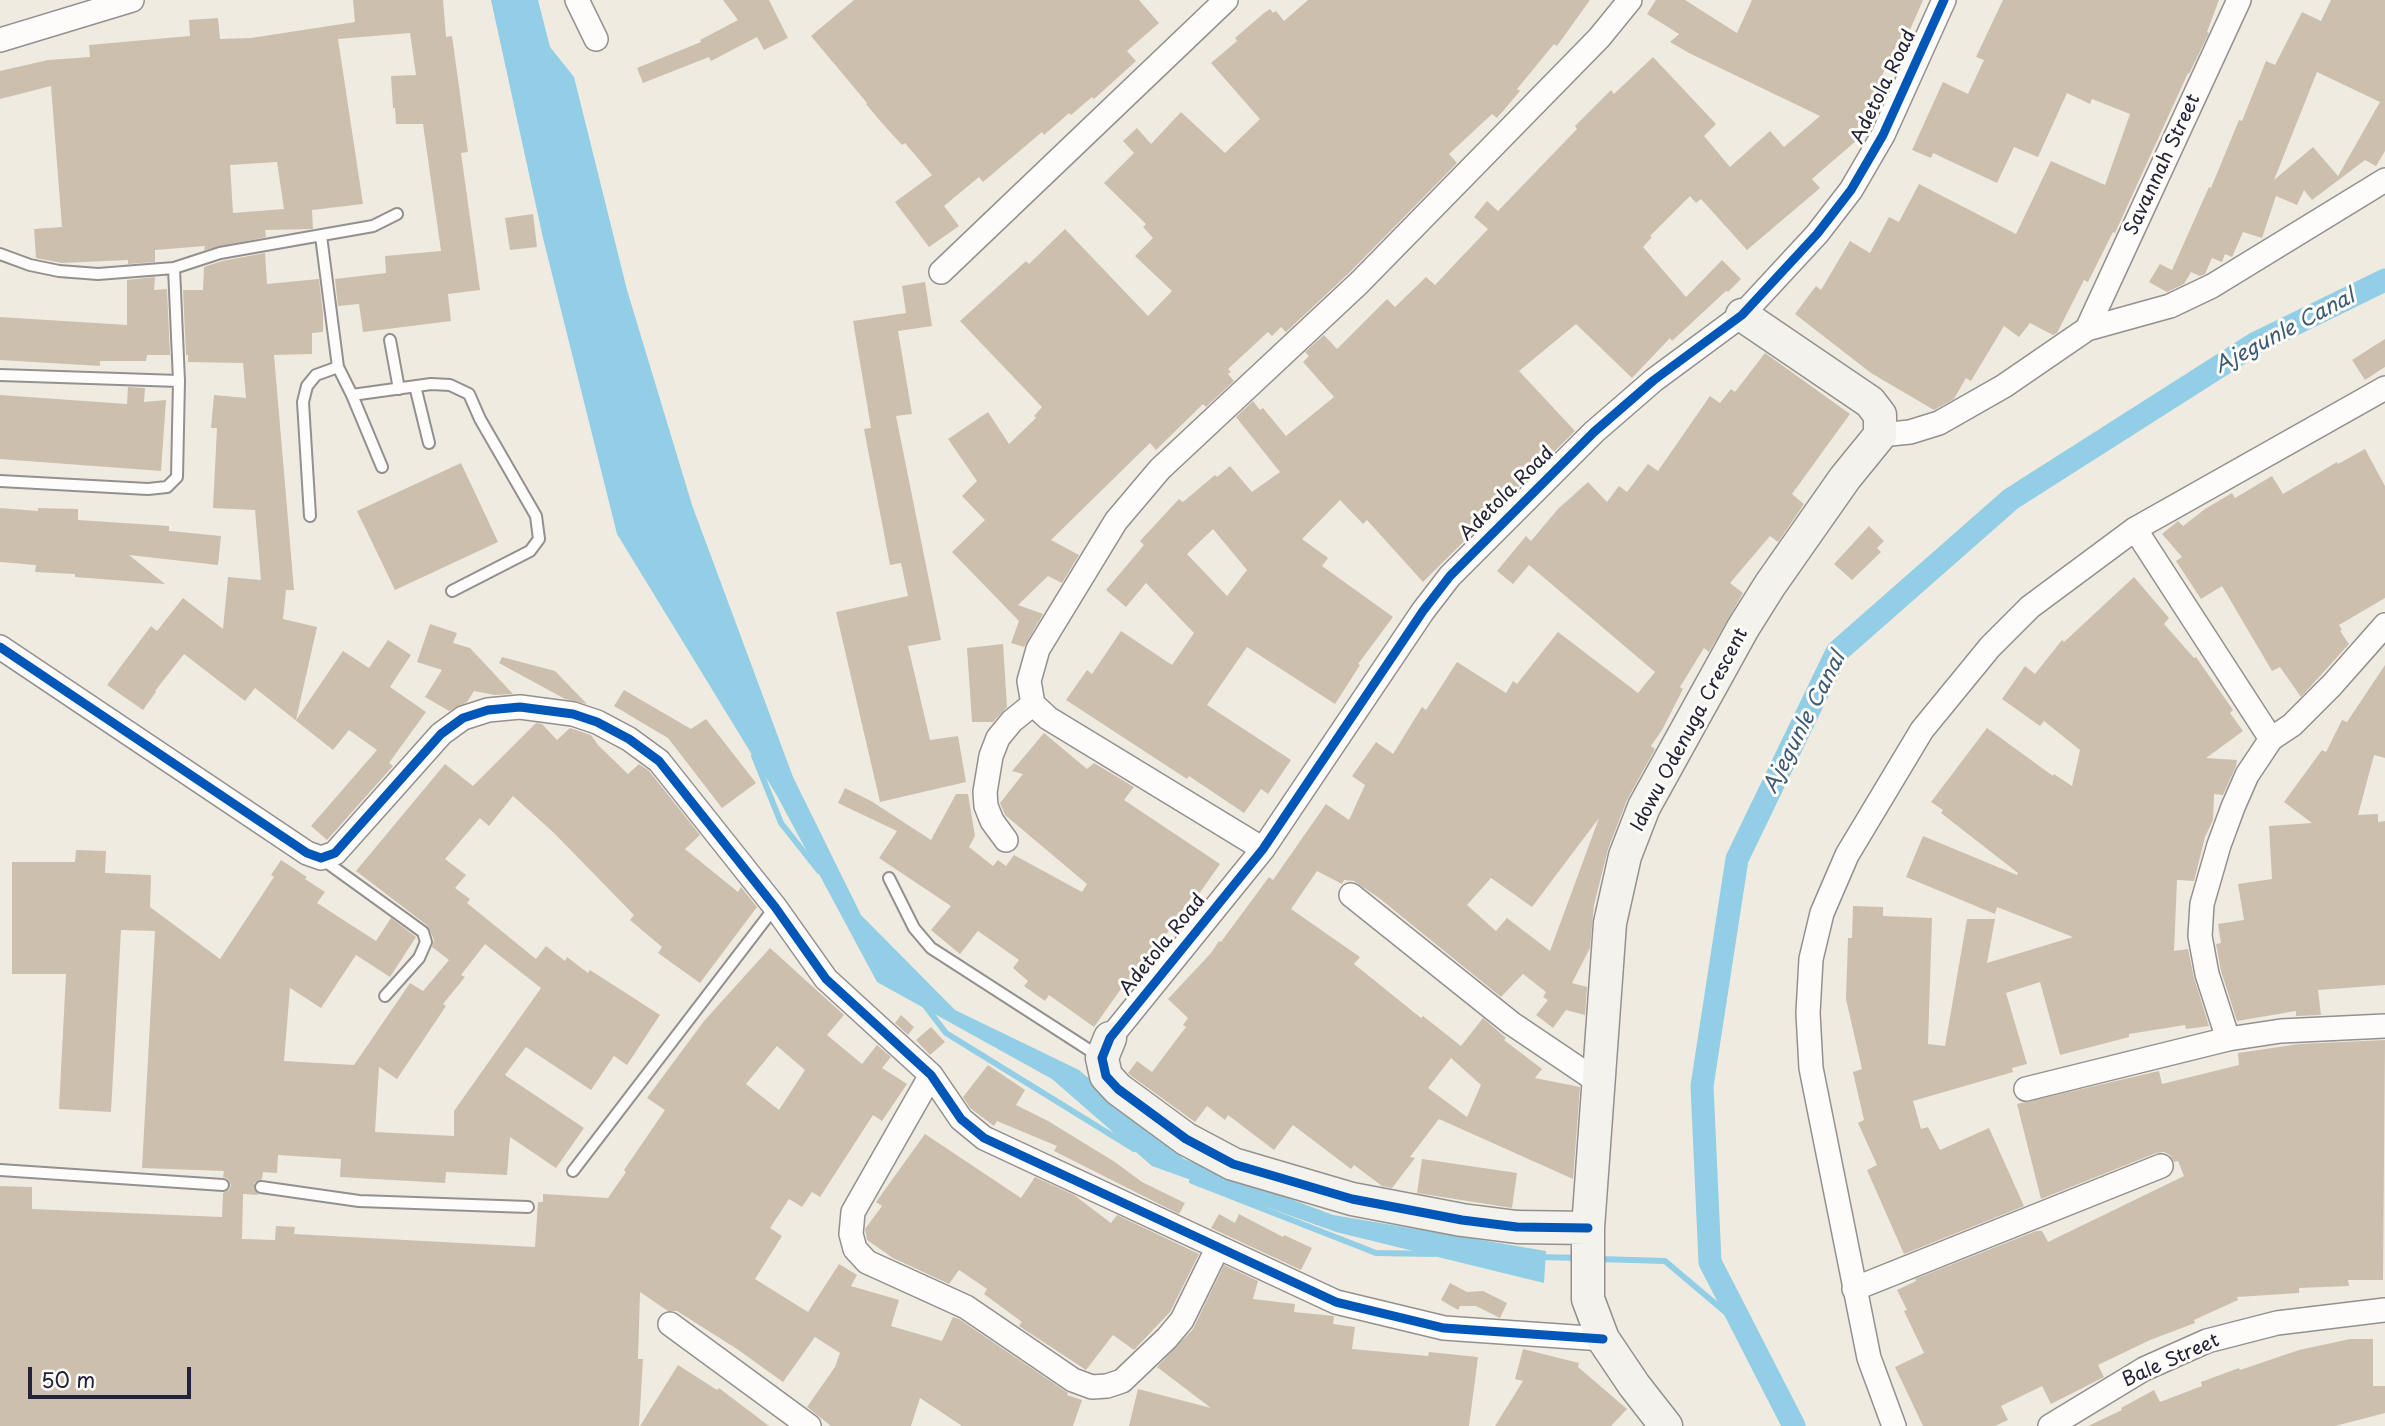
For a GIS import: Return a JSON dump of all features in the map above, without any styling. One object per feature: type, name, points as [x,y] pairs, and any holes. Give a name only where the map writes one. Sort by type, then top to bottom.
[{"type":"street","points":[[0,40],[132,0]]},
{"type":"street","points":[[577,0],[596,39]]},
{"type":"street","points":[[942,272],[1226,0]]},
{"type":"street","points":[[1263,849],[1048,718],[1032,704],[1029,681],[1038,649],[1116,521],[1160,469],[1359,283],[1599,38],[1630,0]]},
{"type":"street","name":"Adetola Road","points":[[1106,1048],[1263,849],[1423,611],[1450,576],[1594,432],[1654,380],[1742,315],[1817,234],[1851,190],[1883,135],[1944,0]]},
{"type":"street","name":"Savannah Street","points":[[2087,329],[2239,0]]},
{"type":"street","points":[[1742,315],[1870,402],[1880,415],[1880,435],[1910,432],[1939,424],[2004,386],[2087,329],[2170,306],[2212,286],[2385,180]]},
{"type":"street","points":[[1894,1426],[1869,1358],[1811,1068],[1808,1013],[1811,959],[1822,912],[1847,855],[1922,730],[1990,647],[2030,607],[2136,529],[2385,388]]},
{"type":"street","name":"Idowu Odenuga Crescent","points":[[1604,1339],[1588,1299],[1588,1240],[1609,923],[1625,856],[1644,807],[1770,585],[1845,478],[1880,435]]},
{"type":"street","points":[[2136,529],[2271,739]]},
{"type":"street","points":[[2228,1039],[2207,974],[2200,936],[2202,904],[2233,807],[2247,775],[2271,739],[2292,725],[2332,685],[2385,625]]},
{"type":"street","points":[[0,647],[307,853],[321,858],[335,853],[441,734],[463,718],[488,710],[520,707],[573,714],[597,722],[629,739],[659,761],[775,907],[826,979],[931,1075],[961,1119],[984,1138],[1336,1301],[1444,1328],[1604,1339],[1634,1385],[1667,1426]]},
{"type":"street","points":[[1006,840],[992,821],[986,806],[985,792],[991,756],[998,738],[1012,721],[1032,704]]},
{"type":"street","points":[[1351,895],[1511,1023],[1597,1081]]},
{"type":"street","points":[[2026,1089],[2228,1039],[2281,1031],[2385,1026]]},
{"type":"street","points":[[1106,1048],[1106,1076],[1118,1089],[1185,1139],[1233,1164],[1352,1199],[1588,1240]]},
{"type":"street","points":[[931,1075],[853,1212],[851,1234],[855,1249],[867,1262],[966,1307],[1073,1380],[1092,1387],[1107,1387],[1122,1381],[1182,1320],[1218,1247]]},
{"type":"street","points":[[1854,1289],[2161,1166]]},
{"type":"street","name":"Bale Street","points":[[2050,1426],[2144,1369],[2207,1342],[2277,1324],[2385,1310]]},
{"type":"street","points":[[670,1324],[809,1426]]},
{"type":"lane","points":[[0,254],[30,265],[59,271],[98,274],[174,268],[220,253],[373,226],[397,214]]},
{"type":"lane","points":[[321,236],[338,367],[382,467]]},
{"type":"lane","points":[[0,481],[148,489],[167,487],[177,477],[179,381],[174,268]]},
{"type":"lane","points":[[390,340],[399,388]]},
{"type":"lane","points":[[310,516],[303,402],[307,386],[316,375],[338,367]]},
{"type":"lane","points":[[0,375],[179,381]]},
{"type":"lane","points":[[352,395],[431,384],[450,385],[468,394],[536,516],[539,539],[530,551],[452,591]]},
{"type":"lane","points":[[415,386],[429,443]]},
{"type":"lane","points":[[321,858],[423,932],[426,942],[419,958],[385,996]]},
{"type":"lane","points":[[889,878],[914,928],[931,948],[1106,1048]]},
{"type":"lane","points":[[573,1171],[775,907]]},
{"type":"lane","points":[[0,1170],[223,1185]]},
{"type":"lane","points":[[261,1187],[359,1201],[527,1207]]},
{"type":"water","points":[[491,0],[538,0],[550,47],[574,77],[627,290],[692,505],[793,777],[861,915],[955,1010],[1079,1070],[1184,1159],[1333,1215],[1546,1251],[1544,1283],[1336,1232],[1152,1166],[1052,1079],[877,982],[776,794],[617,534],[543,238]]},
{"type":"building","points":[[353,0],[443,0],[446,37],[452,36],[468,152],[461,153],[480,290],[448,294],[451,321],[363,332],[359,304],[338,306],[335,279],[386,273],[385,256],[441,251],[423,124],[396,124],[393,108],[391,76],[416,75],[410,33],[338,39],[363,204],[312,210],[313,229],[265,230],[266,237],[204,250],[205,246],[155,250],[155,262],[128,264],[128,260],[62,263],[36,258],[34,229],[62,227],[51,86],[0,99],[0,71],[48,60],[90,57],[89,45],[190,36],[189,20],[218,18],[220,39],[251,38],[355,22]],"holes":[[[277,162],[284,209],[233,213],[230,165]]]},
{"type":"building","points":[[723,0],[769,0],[788,38],[764,50],[757,37],[711,61],[709,57],[643,83],[637,68],[701,42],[700,40],[738,20]]},
{"type":"building","points":[[854,0],[1139,0],[1159,23],[1127,51],[1136,61],[1094,99],[1092,97],[1071,115],[1069,113],[1044,135],[1042,132],[983,182],[979,177],[944,206],[959,226],[929,247],[895,202],[932,175],[905,143],[902,145],[881,122],[811,36]]},
{"type":"building","points":[[1308,0],[1590,0],[1557,46],[1554,44],[1497,118],[1492,114],[1449,154],[1457,163],[1349,273],[1286,332],[1281,327],[1272,336],[1268,332],[1228,369],[1231,372],[1228,374],[1234,381],[1206,407],[1203,404],[1156,450],[1150,443],[1051,540],[1079,555],[1062,583],[1048,576],[1018,605],[1043,614],[1024,647],[1011,643],[1019,621],[952,552],[985,520],[962,496],[977,481],[948,439],[988,412],[1009,444],[1036,418],[1034,416],[1042,407],[960,321],[1026,261],[1029,264],[1065,229],[1148,316],[1172,291],[1135,256],[1153,238],[1143,227],[1146,224],[1104,183],[1134,153],[1123,141],[1137,128],[1151,144],[1181,112],[1225,153],[1260,119],[1211,63],[1237,41],[1235,38],[1270,9],[1273,13],[1276,11],[1284,21]]},
{"type":"building","points":[[1656,0],[1685,0],[1737,33],[1752,0],[1923,0],[1902,48],[1896,46],[1853,137],[1857,140],[1812,179],[1820,188],[1747,250],[1701,199],[1696,203],[1690,196],[1650,236],[1652,237],[1643,247],[1686,297],[1722,260],[1741,279],[1728,292],[1672,341],[1670,338],[1632,378],[1576,324],[1519,371],[1575,431],[1423,582],[1367,520],[1363,524],[1340,500],[1302,539],[1328,558],[1322,566],[1393,617],[1358,664],[1360,665],[1335,704],[1247,647],[1207,705],[1291,760],[1268,794],[1261,789],[1244,813],[1066,700],[1087,670],[1092,674],[1121,631],[1172,665],[1194,633],[1146,583],[1126,607],[1106,590],[1144,545],[1140,541],[1179,499],[1183,502],[1230,466],[1252,492],[1280,472],[1236,417],[1253,401],[1260,410],[1263,408],[1286,436],[1334,397],[1303,362],[1309,356],[1305,352],[1324,335],[1337,349],[1387,299],[1395,307],[1426,277],[1435,285],[1488,229],[1474,217],[1487,201],[1498,211],[1611,90],[1614,94],[1653,57],[1716,124],[1704,136],[1730,167],[1770,131],[1784,147],[1820,116],[1670,42],[1679,34],[1647,14]],"holes":[[[1213,529],[1247,570],[1227,596],[1187,554]]]},
{"type":"building","points":[[2003,0],[2219,0],[2207,32],[2209,33],[2115,233],[2113,232],[2088,282],[2084,280],[2057,333],[2053,335],[2030,323],[2019,337],[2004,326],[1971,381],[1966,378],[1954,399],[1934,410],[1871,373],[1795,314],[1816,286],[1821,290],[1850,241],[1870,253],[1889,217],[1899,222],[1919,184],[2016,234],[2051,161],[2105,185],[2130,114],[2092,99],[2090,104],[2067,93],[2038,157],[2014,147],[1997,183],[1933,153],[1931,158],[1912,150],[1943,82],[1968,94],[1984,60],[1976,57]]},
{"type":"building","points":[[2331,0],[2385,0],[2385,151],[2376,166],[2365,160],[2312,200],[2304,190],[2297,205],[2276,196],[2262,238],[2243,232],[2232,257],[2225,254],[2222,262],[2212,258],[2205,274],[2200,276],[2191,272],[2184,284],[2167,292],[2149,282],[2160,264],[2172,270],[2209,187],[2211,188],[2239,120],[2242,121],[2266,61],[2275,65],[2302,12],[2321,21]],"holes":[[[2317,72],[2380,102],[2338,176],[2313,147],[2274,180]]]},
{"type":"building","points":[[533,214],[537,247],[510,250],[505,218]]},
{"type":"building","points":[[265,253],[267,284],[319,279],[323,313],[323,332],[312,333],[312,354],[274,355],[294,590],[286,590],[283,619],[317,627],[296,720],[343,651],[369,668],[388,640],[411,655],[390,687],[426,712],[389,763],[393,766],[327,840],[311,826],[377,750],[349,730],[333,750],[255,688],[245,701],[184,654],[143,710],[107,685],[151,626],[157,631],[183,598],[223,629],[228,577],[261,580],[255,510],[213,508],[217,428],[211,428],[214,395],[246,398],[243,363],[188,362],[183,290],[203,290],[204,267]]},
{"type":"building","points":[[155,277],[154,290],[167,289],[170,355],[147,355],[146,361],[100,361],[100,366],[0,360],[0,317],[127,325],[127,280]]},
{"type":"building","points":[[925,282],[932,326],[898,331],[912,414],[896,416],[941,640],[908,646],[930,740],[958,736],[966,782],[880,802],[836,612],[908,596],[901,563],[890,565],[864,429],[871,428],[853,321],[906,313],[902,286]]},
{"type":"building","points":[[2385,339],[2385,367],[2365,380],[2352,360]]},
{"type":"building","points":[[1765,353],[1850,414],[1792,494],[1804,504],[1778,542],[1770,536],[1730,583],[1743,593],[1709,652],[1704,648],[1680,687],[1683,689],[1651,746],[1655,749],[1627,800],[1608,849],[1594,905],[1590,948],[1572,983],[1587,987],[1585,1015],[1566,1010],[1553,1028],[1536,1015],[1548,1000],[1543,997],[1546,992],[1523,974],[1501,997],[1379,898],[1354,881],[1344,880],[1342,884],[1317,871],[1291,909],[1360,957],[1354,964],[1421,1018],[1423,1016],[1461,1046],[1483,1018],[1506,1038],[1504,1040],[1542,1069],[1535,1078],[1580,1087],[1573,1179],[1439,1119],[1410,1157],[1415,1158],[1392,1188],[1382,1186],[1354,1165],[1351,1169],[1293,1125],[1274,1150],[1228,1115],[1225,1120],[1207,1106],[1195,1122],[1130,1075],[1128,1073],[1137,1061],[1152,1072],[1186,1027],[1183,1025],[1188,1018],[1168,999],[1219,941],[1221,942],[1269,877],[1273,880],[1326,804],[1349,820],[1365,785],[1352,776],[1376,742],[1393,754],[1422,707],[1426,710],[1457,662],[1506,693],[1513,681],[1517,684],[1558,632],[1638,693],[1655,672],[1529,565],[1513,584],[1497,571],[1526,536],[1531,541],[1558,509],[1588,482],[1607,502],[1619,486],[1627,492],[1648,464],[1658,471],[1710,396],[1720,403],[1731,389],[1735,392]],"holes":[[[1599,818],[1550,951],[1507,918],[1496,931],[1467,905],[1491,878],[1532,907]],[[1451,1058],[1481,1085],[1467,1117],[1428,1088]]]},
{"type":"building","points":[[128,387],[145,388],[144,402],[166,400],[161,471],[0,459],[0,395],[127,404]]},
{"type":"building","points":[[2365,449],[2385,486],[2385,598],[2339,625],[2349,644],[2301,697],[2280,667],[2272,671],[2222,586],[2201,599],[2176,561],[2182,557],[2162,534],[2178,521],[2183,526],[2232,493],[2235,498],[2272,476],[2283,494]]},
{"type":"building","points":[[461,463],[498,542],[395,590],[357,511]]},
{"type":"building","points":[[0,508],[38,511],[38,508],[78,509],[78,520],[169,526],[169,531],[221,536],[218,565],[129,555],[165,584],[35,572],[36,565],[0,562]]},
{"type":"building","points":[[1869,526],[1884,541],[1877,548],[1881,552],[1852,580],[1834,564]]},
{"type":"building","points":[[2134,577],[2169,618],[2164,624],[2194,658],[2196,657],[2233,710],[2230,713],[2243,731],[2206,758],[2237,760],[2223,795],[2214,794],[2213,820],[2205,837],[2194,881],[2177,880],[2174,951],[2188,949],[2209,1026],[2186,1029],[2185,1025],[2129,1034],[2129,1037],[2060,1055],[2040,982],[2006,993],[2027,1064],[2012,1068],[2013,1072],[1913,1101],[1921,1129],[1928,1127],[1940,1150],[1989,1128],[2024,1206],[1904,1254],[1867,1170],[1877,1165],[1858,1123],[1864,1120],[1853,1072],[1862,1069],[1846,999],[1848,938],[1852,938],[1853,906],[1883,907],[1883,916],[1932,918],[1928,1044],[1945,1046],[1967,919],[1995,919],[1987,963],[2073,937],[1997,907],[1995,914],[1906,877],[1923,836],[2017,875],[2018,873],[1941,813],[1943,810],[1931,802],[1987,728],[2053,776],[2054,774],[2072,786],[2080,750],[2044,721],[2040,726],[2002,699],[2025,666],[2035,674],[2062,640],[2064,642]]},
{"type":"building","points":[[430,624],[457,633],[453,643],[470,648],[513,694],[495,695],[474,691],[467,702],[449,711],[425,697],[442,670],[417,662]]},
{"type":"building","points":[[1003,644],[1007,707],[993,722],[972,722],[967,648]]},
{"type":"building","points":[[502,657],[555,671],[587,704],[565,699],[499,663]]},
{"type":"building","points":[[2385,665],[2385,758],[2374,755],[2358,815],[2378,814],[2378,822],[2385,821],[2385,985],[2318,990],[2321,1015],[2296,1016],[2296,1011],[2237,1021],[2221,971],[2216,944],[2221,943],[2218,924],[2244,920],[2238,884],[2272,879],[2269,826],[2312,823],[2284,802],[2322,750],[2326,752],[2342,720],[2347,722]]},
{"type":"building","points":[[624,690],[691,729],[706,719],[756,783],[722,808],[668,738],[614,706]]},
{"type":"building","points":[[536,723],[542,724],[557,740],[570,728],[591,735],[628,774],[639,764],[649,771],[700,835],[685,849],[738,892],[741,887],[757,907],[700,983],[658,953],[662,947],[630,920],[634,915],[554,833],[513,796],[489,826],[480,818],[445,859],[466,875],[455,888],[470,899],[467,903],[536,959],[546,946],[565,961],[567,957],[588,973],[590,970],[660,1015],[627,1065],[614,1056],[591,1090],[526,1047],[505,1075],[584,1128],[556,1168],[510,1137],[507,1175],[446,1172],[445,1183],[340,1177],[341,1159],[278,1155],[277,1173],[263,1172],[262,1179],[254,1183],[254,1189],[259,1195],[243,1194],[242,1239],[275,1240],[276,1226],[295,1227],[294,1234],[535,1247],[538,1202],[543,1202],[543,1194],[608,1198],[665,1110],[647,1098],[704,1021],[770,948],[844,1015],[827,1035],[862,1064],[877,1045],[891,1057],[882,1068],[907,1084],[882,1121],[873,1115],[820,1197],[812,1192],[802,1207],[789,1199],[770,1228],[782,1236],[755,1279],[808,1312],[839,1264],[857,1275],[851,1286],[899,1300],[891,1326],[942,1341],[953,1317],[959,1319],[1068,1393],[1067,1395],[1082,1400],[1073,1426],[962,1426],[920,1398],[911,1426],[831,1426],[807,1407],[835,1367],[840,1353],[815,1337],[783,1382],[677,1311],[668,1311],[640,1292],[638,1359],[643,1359],[639,1426],[0,1426],[0,1186],[32,1187],[32,1209],[222,1217],[223,1193],[229,1190],[231,1185],[228,1179],[223,1177],[224,1171],[142,1168],[155,931],[121,930],[111,1112],[59,1109],[66,974],[12,974],[12,862],[75,862],[76,850],[106,851],[105,873],[151,875],[150,907],[220,959],[274,877],[271,875],[281,860],[325,892],[317,903],[376,941],[391,918],[416,937],[390,977],[356,955],[321,1008],[290,988],[284,1061],[354,1065],[410,983],[423,991],[449,960],[432,947],[434,940],[428,926],[356,871],[445,764],[473,786]],"holes":[[[485,944],[541,988],[454,1111],[454,1136],[375,1132],[379,1067],[397,1079],[446,1006],[443,1004],[465,977],[461,975]],[[777,1046],[805,1070],[779,1110],[746,1084]]]},
{"type":"building","points":[[1044,733],[1087,769],[1094,763],[1134,787],[1124,800],[1220,864],[1196,898],[1192,896],[1159,945],[1131,981],[1128,979],[1094,1027],[1049,995],[1045,1001],[1024,986],[1028,981],[1013,968],[1019,960],[978,931],[960,954],[931,930],[951,906],[879,858],[897,831],[838,803],[845,788],[871,801],[931,840],[956,794],[968,794],[975,836],[969,847],[993,866],[998,860],[1006,866],[1014,855],[1082,892],[1087,884],[1005,815],[1000,803],[1023,774],[1012,771]]},
{"type":"building","points":[[901,1015],[914,1027],[908,1035],[895,1023]]},
{"type":"building","points":[[931,1027],[945,1042],[930,1055],[916,1040]]},
{"type":"building","points":[[2385,1040],[2383,1280],[2348,1280],[2349,1286],[2299,1288],[2299,1293],[2237,1297],[2238,1300],[2194,1320],[2195,1323],[2150,1340],[2098,1365],[2104,1377],[2051,1404],[2042,1386],[2001,1406],[2008,1420],[1995,1426],[1923,1426],[1895,1367],[1924,1353],[1897,1290],[1916,1281],[1915,1279],[2036,1231],[2042,1231],[2048,1242],[2184,1176],[2178,1161],[2174,1162],[2170,1155],[2164,1152],[2156,1153],[2041,1199],[2017,1104],[2159,1071],[2162,1084],[2239,1065],[2238,1053],[2299,1044]]},
{"type":"building","points":[[988,1065],[1025,1090],[1016,1105],[1048,1121],[1142,1182],[1185,1203],[1179,1214],[1054,1151],[1057,1146],[997,1121],[994,1126],[970,1108],[963,1097]]},
{"type":"building","points":[[925,1134],[1021,1198],[1035,1177],[1074,1195],[1111,1223],[1117,1215],[1199,1254],[1170,1312],[1134,1350],[1113,1335],[1086,1370],[1019,1326],[1022,1322],[984,1294],[987,1289],[959,1270],[949,1284],[893,1258],[867,1240],[865,1229],[882,1206],[876,1202]]},
{"type":"building","points":[[1422,1159],[1517,1173],[1512,1208],[1417,1193]]},
{"type":"building","points":[[1219,1214],[1235,1223],[1239,1214],[1283,1237],[1284,1235],[1312,1248],[1301,1270],[1211,1228]]},
{"type":"building","points":[[1224,1265],[1258,1281],[1253,1299],[1295,1304],[1294,1312],[1334,1316],[1333,1324],[1355,1327],[1352,1349],[1428,1356],[1429,1352],[1478,1357],[1469,1426],[1129,1426],[1138,1389],[1211,1408],[1157,1367],[1193,1329]]},
{"type":"building","points":[[1450,1283],[1467,1292],[1483,1291],[1507,1303],[1500,1318],[1476,1306],[1460,1306],[1458,1310],[1441,1300]]},
{"type":"building","points":[[2350,1339],[2373,1339],[2373,1386],[2385,1386],[2385,1413],[2335,1426],[2088,1426],[2122,1410],[2121,1408],[2154,1390],[2160,1402],[2202,1386],[2201,1382],[2239,1368],[2240,1370],[2299,1350]]},
{"type":"building","points":[[1523,1349],[1579,1363],[1578,1367],[1627,1409],[1611,1426],[1495,1426],[1523,1381],[1515,1379]]},
{"type":"building","points":[[678,1365],[717,1390],[719,1388],[769,1426],[640,1426]]},
{"type":"waterway","name":"Ajegunle Canal","points":[[1794,1426],[1710,1262],[1702,1086],[1737,859],[1837,652],[2011,499],[2256,343],[2385,280]]},
{"type":"waterway","points":[[754,756],[781,823],[819,871]]},
{"type":"waterway","points":[[923,1003],[946,1033],[1134,1149]]},
{"type":"waterway","points":[[1192,1181],[1376,1253],[1434,1254]]},
{"type":"waterway","points":[[1539,1257],[1581,1258]]},
{"type":"waterway","points":[[1599,1259],[1665,1261],[1743,1327]]},
{"type":"cycle path","points":[[1588,1228],[1517,1227],[1462,1220],[1352,1199],[1233,1164],[1186,1139],[1118,1089],[1106,1076],[1102,1058],[1110,1038],[1263,849],[1423,611],[1450,576],[1594,432],[1654,380],[1742,315],[1817,234],[1851,190],[1883,135],[1944,0]]},
{"type":"cycle path","points":[[0,647],[307,853],[321,858],[335,853],[441,734],[463,718],[488,710],[520,707],[573,714],[597,722],[629,739],[659,761],[775,907],[826,979],[931,1075],[961,1119],[984,1138],[1336,1302],[1444,1328],[1603,1339]]}]
